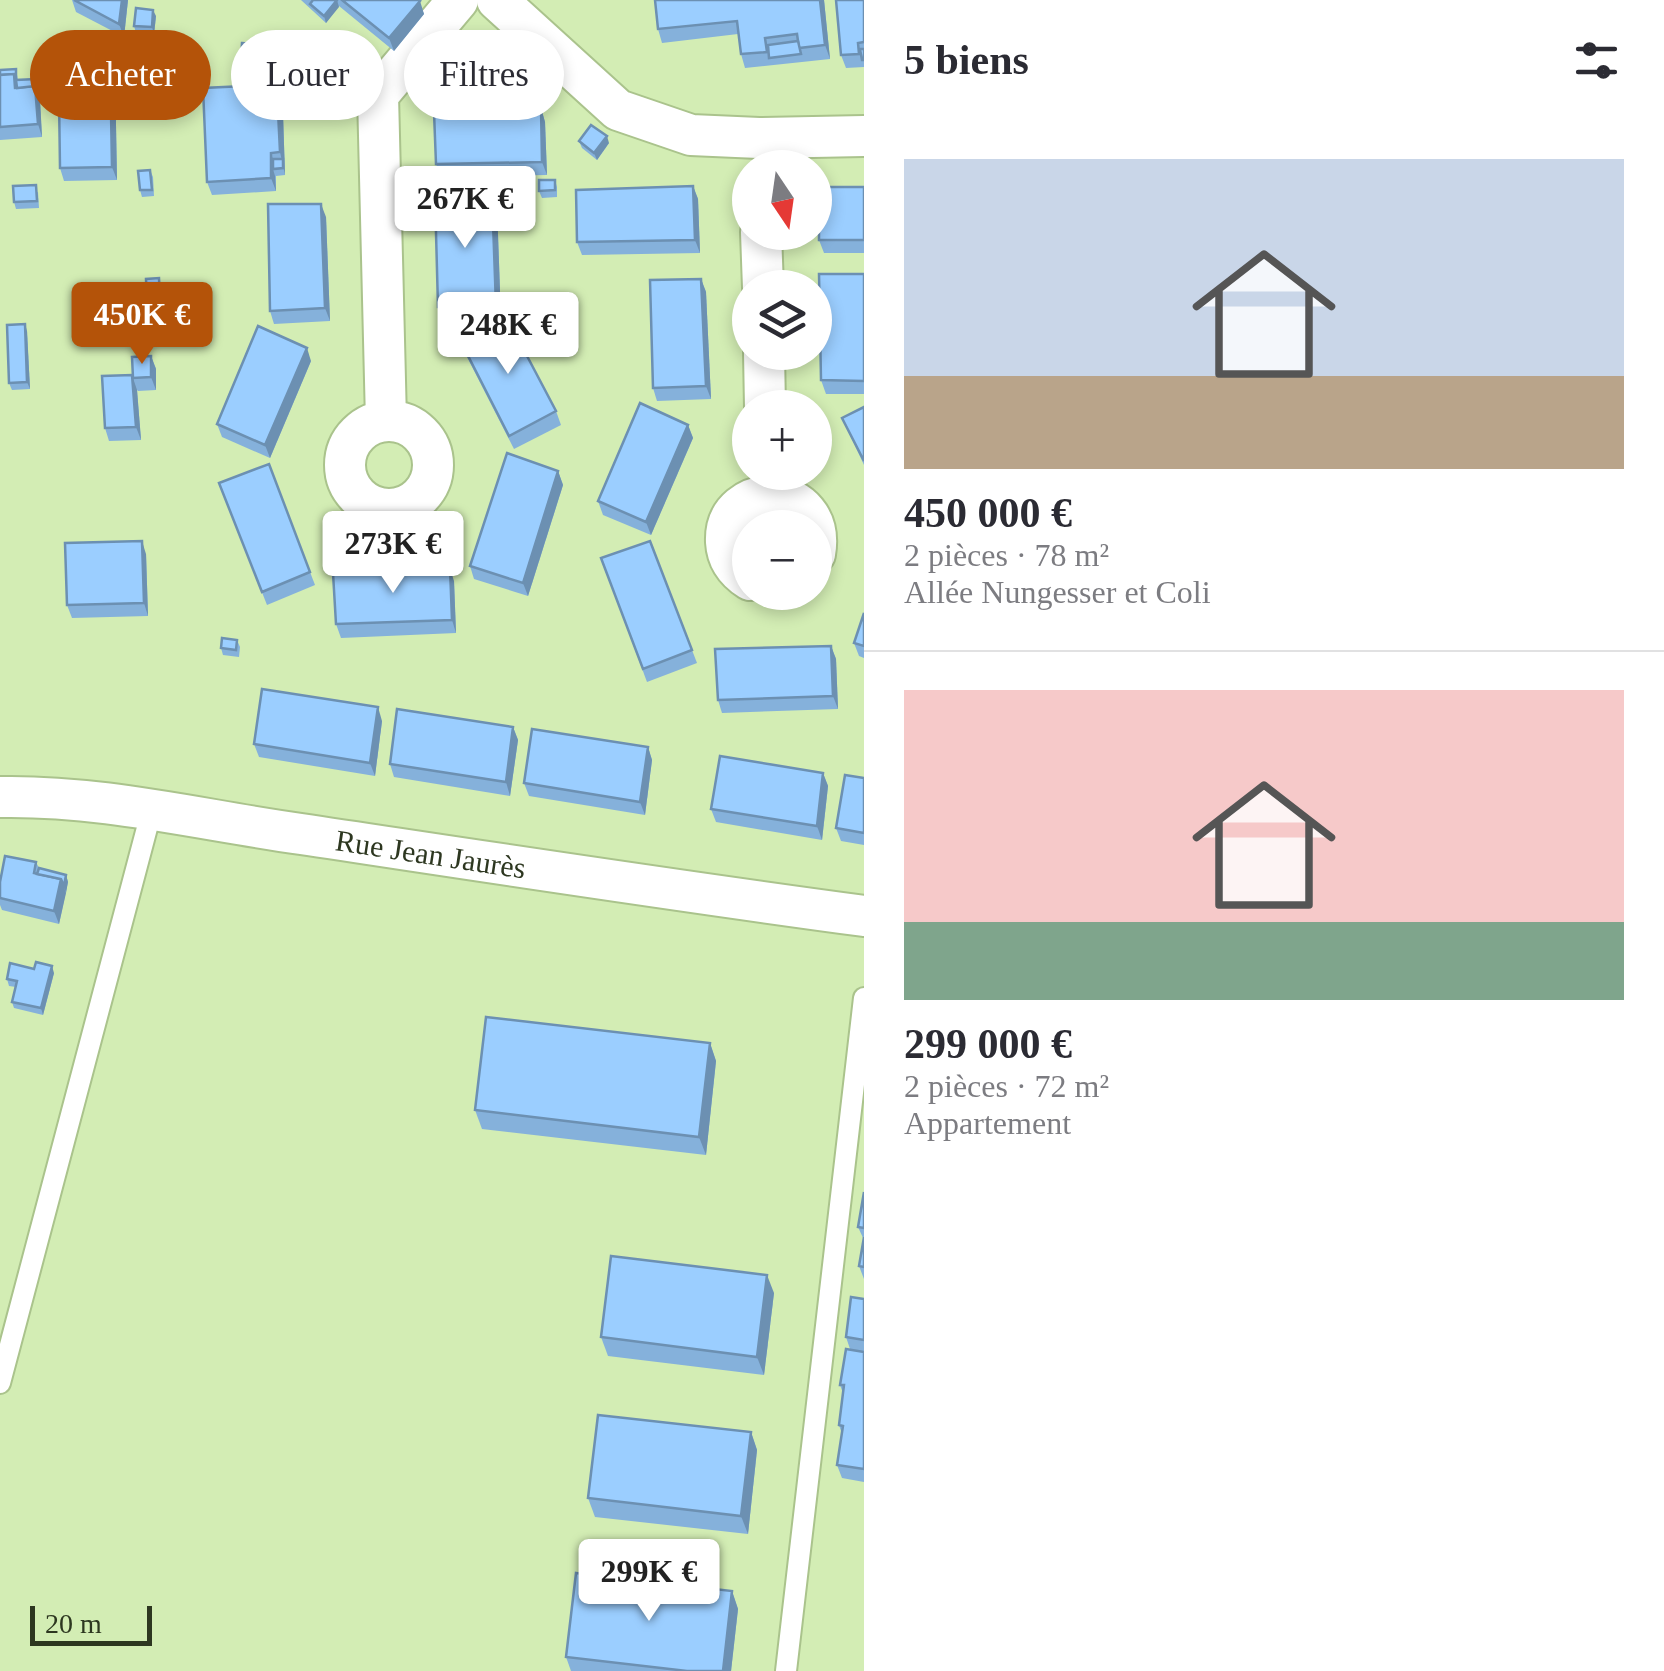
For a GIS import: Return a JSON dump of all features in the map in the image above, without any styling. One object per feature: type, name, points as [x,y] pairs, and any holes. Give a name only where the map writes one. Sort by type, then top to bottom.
[{"type":"street","points":[[386,421],[378,95],[458,0]]},
{"type":"street","points":[[496,0],[618,110],[748,150]]},
{"type":"street","points":[[778,150],[864,136]]},
{"type":"street","points":[[739,510],[760,490]]},
{"type":"street","points":[[774,490],[805,510]]},
{"type":"street","points":[[732,522],[726,532],[732,563]]},
{"type":"street","name":"Rue Jean Jaurès","points":[[0,797],[30,796],[152,809],[303,835],[864,916]]},
{"type":"lane","points":[[0,1383],[152,809]]},
{"type":"lane","points":[[786,1671],[864,998]]},
{"type":"building","points":[[74,0],[122,0],[119,24]]},
{"type":"building","points":[[313,0],[337,0],[324,16],[310,4]]},
{"type":"building","points":[[342,0],[420,1],[389,38],[384,30]]},
{"type":"building","points":[[655,0],[820,0],[825,45],[799,48],[797,34],[765,38],[767,52],[741,54],[737,21],[658,29]]},
{"type":"building","points":[[836,0],[864,0],[864,42],[858,43],[859,54],[841,55]]},
{"type":"building","points":[[136,8],[153,10],[152,27],[134,26]]},
{"type":"building","points":[[798,41],[801,54],[769,58],[768,45]]},
{"type":"building","points":[[16,69],[16,80],[14,74],[0,75],[0,70]]},
{"type":"building","points":[[14,74],[15,88],[30,86],[30,120],[38,120],[38,124],[0,127],[0,75]]},
{"type":"building","points":[[30,79],[30,87],[17,88],[16,80]]},
{"type":"building","points":[[231,87],[231,120],[278,120],[280,152],[271,153],[271,178],[207,182],[204,120],[211,120],[211,88]]},
{"type":"building","points":[[59,120],[111,120],[112,167],[60,168]]},
{"type":"building","points":[[434,120],[541,120],[542,162],[436,164]]},
{"type":"building","points":[[591,125],[607,136],[594,153],[579,141]]},
{"type":"building","points":[[273,159],[283,159],[283,168],[273,169]]},
{"type":"building","points":[[150,170],[152,190],[140,190],[138,171]]},
{"type":"building","points":[[539,180],[555,180],[555,190],[539,191]]},
{"type":"building","points":[[36,185],[37,201],[14,202],[13,186]]},
{"type":"building","points":[[693,186],[695,240],[577,242],[576,190]]},
{"type":"building","points":[[832,187],[864,187],[864,240],[832,240]]},
{"type":"building","points":[[492,194],[496,306],[438,307],[435,196]]},
{"type":"building","points":[[268,204],[321,204],[325,308],[270,311]]},
{"type":"building","points":[[832,274],[864,274],[864,381],[821,380],[821,370],[832,370]]},
{"type":"building","points":[[159,278],[160,303],[147,304],[146,279]]},
{"type":"building","points":[[701,279],[706,386],[653,388],[650,280]]},
{"type":"building","points":[[507,318],[556,411],[509,436],[461,342]]},
{"type":"building","points":[[25,324],[27,382],[9,383],[7,325]]},
{"type":"building","points":[[258,326],[307,348],[265,445],[217,424]]},
{"type":"building","points":[[151,356],[151,377],[133,378],[132,357]]},
{"type":"building","points":[[132,375],[136,427],[105,428],[102,376]]},
{"type":"building","points":[[640,403],[688,425],[646,522],[598,501]]},
{"type":"building","points":[[864,407],[864,461],[842,418]]},
{"type":"building","points":[[507,453],[558,471],[523,583],[470,566]]},
{"type":"building","points":[[269,464],[310,572],[262,592],[219,483]]},
{"type":"building","points":[[142,541],[144,603],[67,605],[65,543]]},
{"type":"building","points":[[650,541],[692,650],[643,669],[601,558]]},
{"type":"building","points":[[450,568],[452,620],[336,624],[333,573]]},
{"type":"building","points":[[864,613],[864,646],[854,643]]},
{"type":"building","points":[[222,638],[237,640],[236,650],[221,648]]},
{"type":"building","points":[[831,646],[833,696],[718,700],[715,649]]},
{"type":"building","points":[[262,689],[378,707],[370,763],[254,744]]},
{"type":"building","points":[[397,709],[513,727],[506,782],[390,764]]},
{"type":"building","points":[[532,729],[648,747],[640,802],[524,783]]},
{"type":"building","points":[[720,756],[823,773],[817,826],[711,809]]},
{"type":"building","points":[[845,775],[864,778],[864,833],[836,828]]},
{"type":"building","points":[[5,856],[36,862],[34,873],[61,879],[54,911],[0,898]]},
{"type":"building","points":[[39,868],[66,875],[64,886],[61,879],[37,874]]},
{"type":"building","points":[[36,962],[52,966],[41,1008],[12,1002],[17,981],[7,979],[10,963],[34,969]]},
{"type":"building","points":[[486,1017],[710,1043],[699,1137],[475,1110]]},
{"type":"building","points":[[864,1192],[864,1228],[858,1227]]},
{"type":"building","points":[[864,1237],[864,1267],[859,1266]]},
{"type":"building","points":[[611,1256],[767,1275],[757,1357],[601,1337]]},
{"type":"building","points":[[851,1297],[864,1299],[864,1340],[846,1337]]},
{"type":"building","points":[[846,1349],[864,1352],[864,1469],[837,1465],[843,1426],[839,1425],[844,1385],[840,1385]]},
{"type":"building","points":[[598,1415],[751,1432],[741,1516],[588,1498]]},
{"type":"building","points":[[576,1573],[732,1591],[723,1671],[687,1671],[566,1657]]}]
